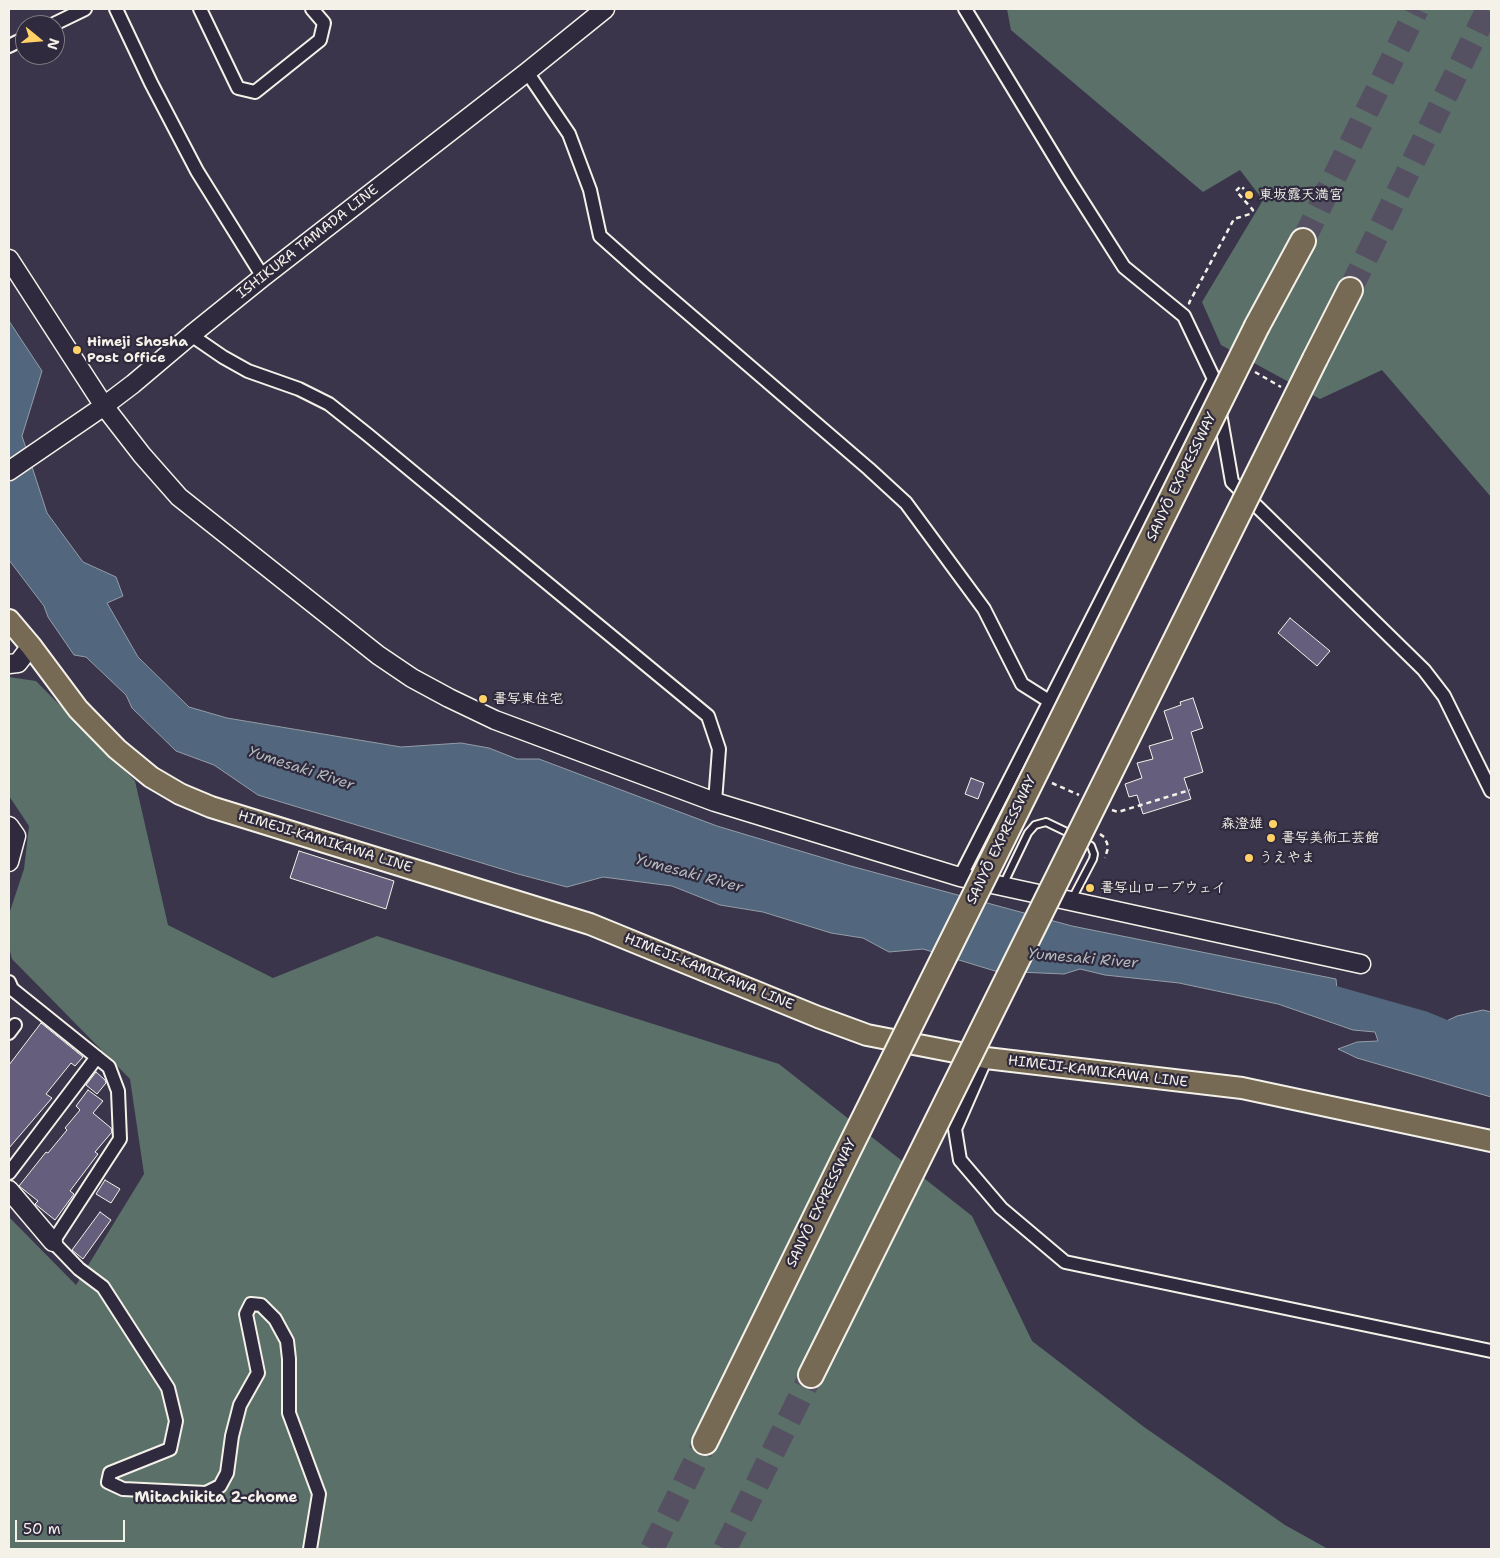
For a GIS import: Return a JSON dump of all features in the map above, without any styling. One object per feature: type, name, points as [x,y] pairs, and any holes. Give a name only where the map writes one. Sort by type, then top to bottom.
[{"type":"highway","name":"SANYŌ EXPRESSWAY","points":[[705,1442],[1257,326],[1303,241]]},
{"type":"highway","points":[[811,1375],[1350,290]]},
{"type":"main road","name":"HIMEJI-KAMIKAWA LINE","points":[[9,620],[78,709],[117,749],[151,777],[180,794],[221,810],[590,924],[818,1017],[867,1035],[986,1058],[1242,1088],[1491,1141]]},
{"type":"street","points":[[65,19],[85,9]]},
{"type":"street","points":[[116,9],[151,83],[197,171],[263,277]]},
{"type":"street","points":[[200,9],[238,88],[255,92],[320,40],[324,23],[312,9]]},
{"type":"street","name":"ISHIKURA TAMADA LINE","points":[[9,471],[98,410],[180,346],[263,277],[605,9]]},
{"type":"street","points":[[965,9],[1068,179],[1124,267],[1184,316],[1214,379],[1232,482],[1424,670],[1444,696],[1491,791]]},
{"type":"street","points":[[527,72],[570,134],[590,190],[600,236],[906,503],[984,609],[1022,684],[1049,702]]},
{"type":"street","points":[[9,259],[98,410],[142,455],[178,497],[378,655],[412,678],[448,698],[495,720],[715,802],[960,877],[1361,964]]},
{"type":"street","points":[[191,335],[222,357],[248,371],[299,389],[329,404],[708,716],[719,749],[715,802]]},
{"type":"street","points":[[960,877],[1214,379]]},
{"type":"street","points":[[9,664],[18,663],[31,646]]},
{"type":"street","points":[[9,826],[16,836],[9,862]]},
{"type":"street","points":[[9,982],[12,989],[110,1067],[118,1090],[120,1139],[53,1242]]},
{"type":"street","points":[[9,1173],[97,1057]]},
{"type":"street","points":[[986,1058],[955,1129],[960,1160],[1001,1208],[1065,1262],[1491,1350]]},
{"type":"street","points":[[9,1190],[53,1242],[79,1269],[103,1287],[168,1388],[176,1421],[170,1449],[110,1473],[108,1482],[123,1489],[206,1493],[220,1486],[227,1473],[232,1436],[240,1405],[258,1372],[246,1314],[251,1304],[261,1305],[275,1319],[287,1341],[290,1413],[319,1494],[310,1549]]},
{"type":"lane","points":[[1002,886],[1028,832],[1035,825],[1046,822],[1083,840],[1093,850],[1093,858],[1071,902]]},
{"type":"path","points":[[1234,219],[1250,214],[1253,210],[1236,190],[1241,186],[1244,189]]},
{"type":"path","points":[[1095,832],[1104,837],[1107,843],[1105,857],[1101,865]]},
{"type":"green space","points":[[1007,9],[1491,9],[1491,497],[1382,370],[1320,399],[1221,345],[1202,302],[1263,200],[1240,170],[1203,192],[1011,30]]},
{"type":"green space","points":[[9,677],[36,681],[135,781],[168,925],[273,978],[377,936],[779,1064],[972,1216],[1032,1341],[1144,1427],[1285,1525],[1328,1549],[9,1549],[9,1217],[76,1285],[144,1174],[130,1079],[12,959],[9,947],[9,914],[24,869],[29,826],[9,796]]},
{"type":"water","points":[[9,321],[42,371],[22,436],[47,513],[83,562],[116,577],[123,596],[107,603],[138,657],[189,707],[227,718],[401,747],[461,743],[489,748],[517,759],[539,759],[717,826],[847,865],[1072,926],[1336,979],[1337,990],[1342,996],[1364,1009],[1434,1027],[1457,1016],[1483,1010],[1491,1012],[1491,1097],[1357,1058],[1338,1049],[1357,1042],[1378,1041],[1375,1032],[1353,1030],[1278,1004],[1179,983],[1105,975],[1080,969],[1064,974],[995,971],[923,949],[889,952],[863,938],[831,933],[763,912],[720,905],[672,886],[603,877],[567,887],[518,874],[258,795],[214,765],[176,751],[132,708],[126,695],[86,657],[74,655],[48,617],[44,606],[9,560]]},
{"type":"building","points":[[1290,618],[1330,651],[1317,666],[1278,633]]},
{"type":"building","points":[[1193,698],[1203,728],[1191,732],[1203,772],[1184,778],[1191,799],[1143,814],[1137,795],[1129,797],[1125,784],[1142,778],[1137,763],[1153,759],[1149,746],[1173,739],[1164,711],[1181,705],[1180,702]]},
{"type":"building","points":[[971,778],[984,783],[978,799],[965,794]]},
{"type":"building","points":[[299,851],[394,881],[386,909],[290,878]]},
{"type":"building","points":[[41,1023],[83,1057],[75,1066],[71,1063],[46,1094],[52,1098],[9,1148],[9,1065]]},
{"type":"building","points":[[96,1072],[106,1083],[97,1094],[86,1085]]},
{"type":"building","points":[[88,1090],[103,1101],[93,1113],[111,1128],[112,1132],[95,1152],[98,1154],[70,1191],[74,1194],[55,1220],[35,1204],[38,1201],[19,1186],[46,1152],[48,1153],[67,1130],[65,1128],[80,1110],[76,1106]]},
{"type":"building","points":[[105,1180],[120,1189],[111,1203],[96,1194]]},
{"type":"building","points":[[100,1212],[111,1220],[83,1259],[72,1250]]},
{"type":"waterway","name":"Yumesaki River","points":[[1324,996],[1423,1024],[1491,1052]]},
{"type":"tunnel","points":[[1303,241],[1417,9]]},
{"type":"tunnel","points":[[1350,290],[1488,9]]},
{"type":"tunnel","points":[[725,1549],[811,1375]]},
{"type":"tunnel","points":[[652,1549],[705,1442]]},
{"type":"place","name":"東坂露天満宮","points":[[1249,195]]},
{"type":"place","name":"Himeji Shosha Post Office","points":[[77,350]]},
{"type":"place","name":"書写東住宅","points":[[483,699]]},
{"type":"place","name":"森澄雄","points":[[1273,824]]},
{"type":"place","name":"書写美術工芸館","points":[[1271,838]]},
{"type":"place","name":"うえやま","points":[[1249,858]]},
{"type":"place","name":"書写山ロープウェイ","points":[[1090,888]]},
{"type":"district","name":"Mitachikita 2-chome","points":[[216,1498]]}]
